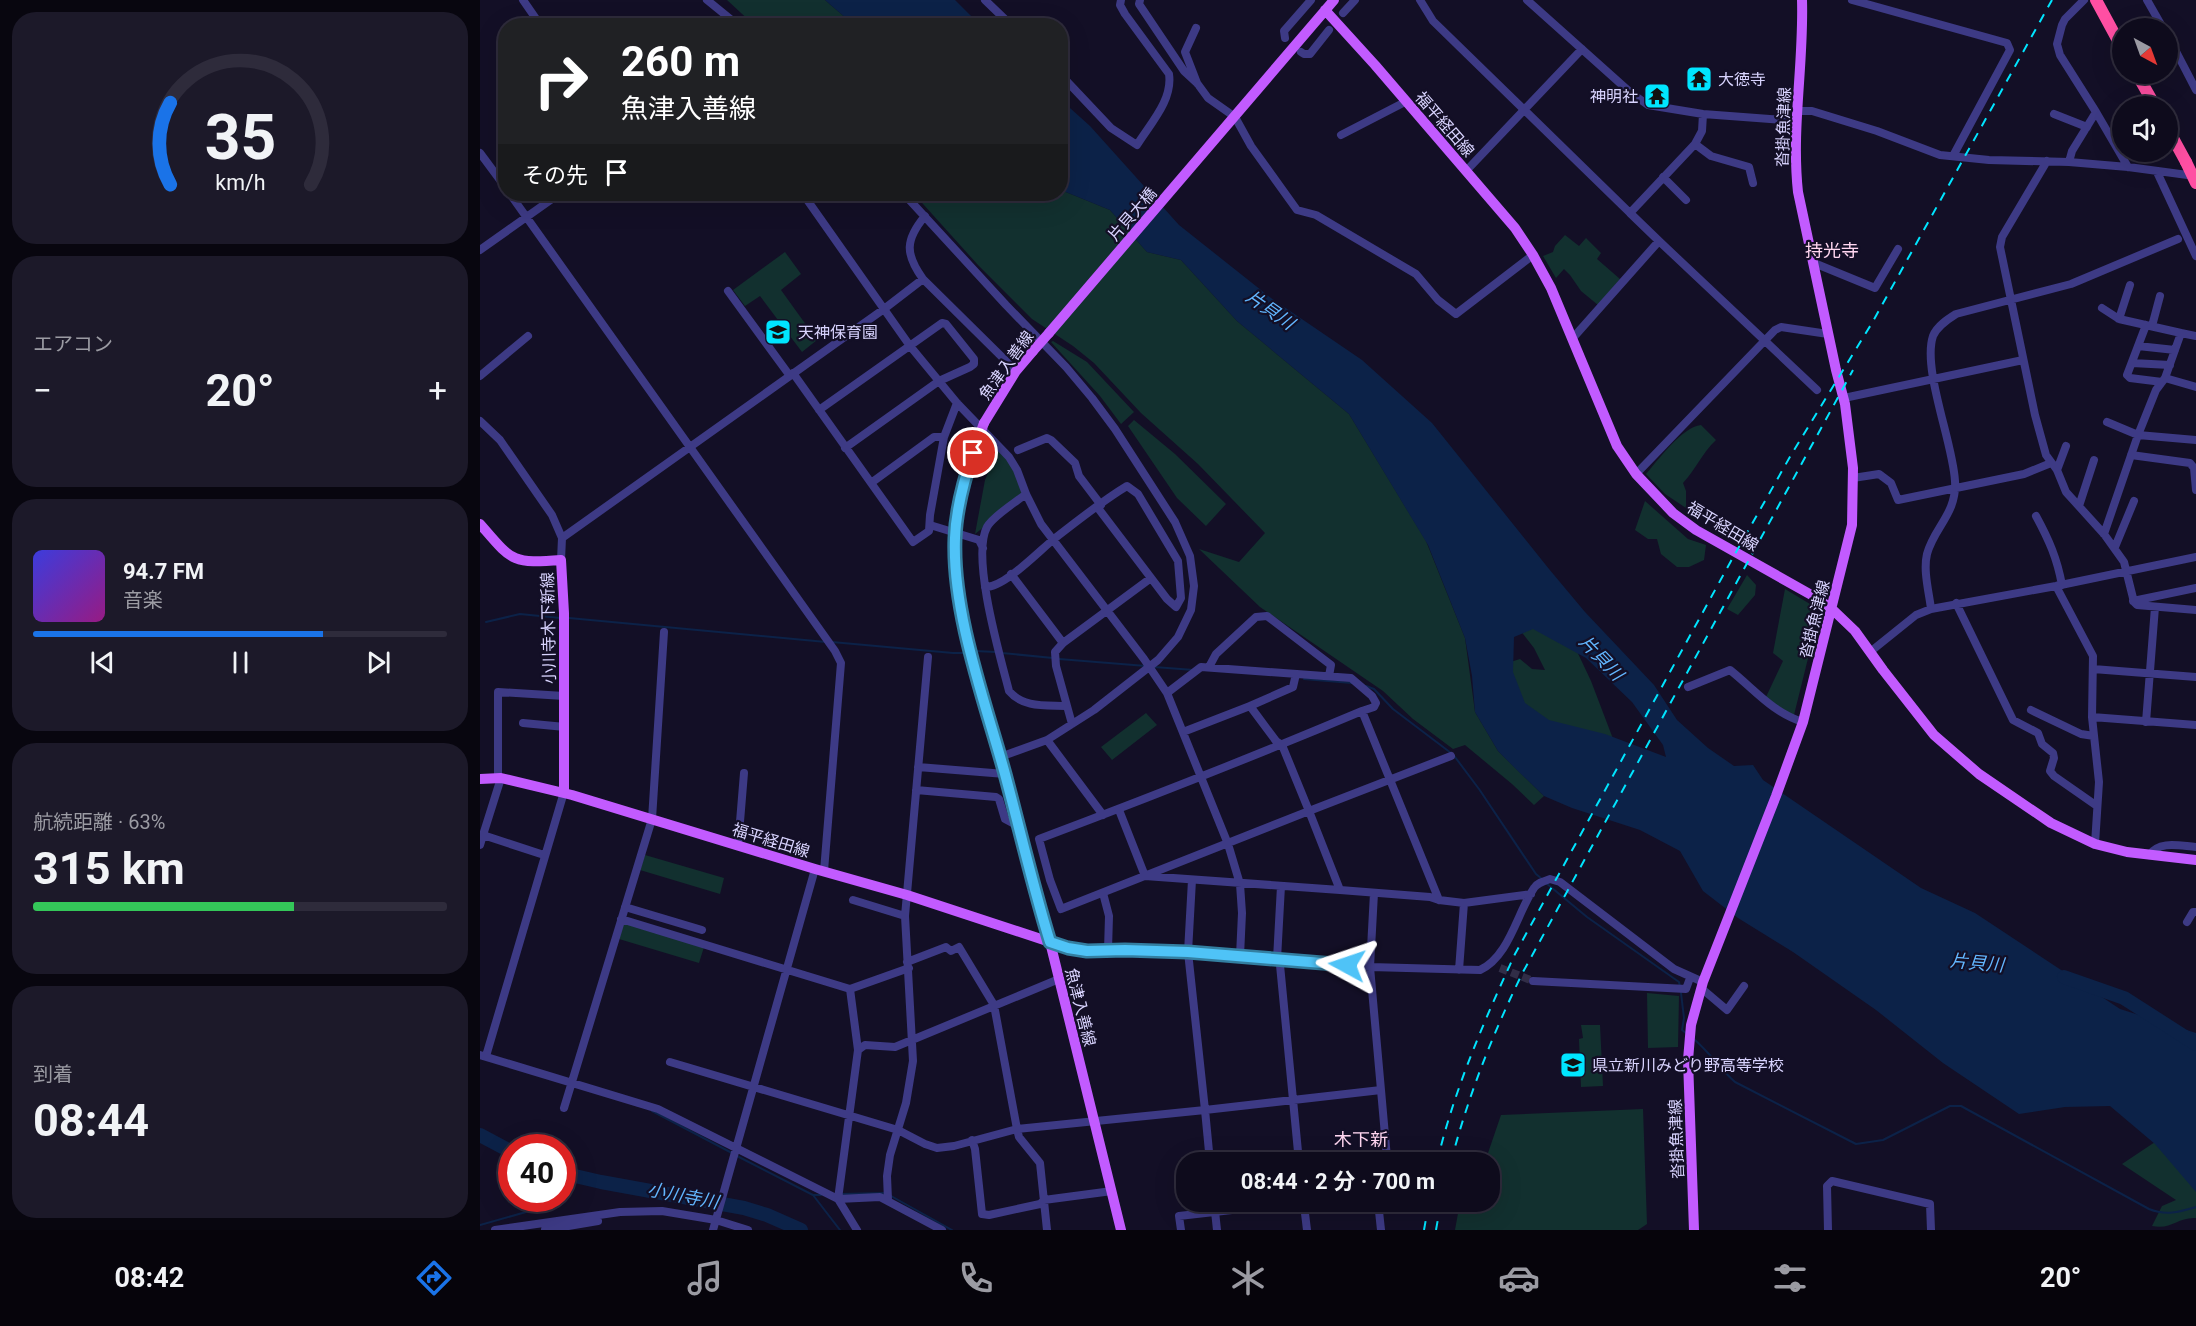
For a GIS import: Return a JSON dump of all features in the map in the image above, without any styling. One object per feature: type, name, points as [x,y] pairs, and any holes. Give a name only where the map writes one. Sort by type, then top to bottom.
[{"type":"highway","points":[[2097,1],[2112,29]]},
{"type":"highway","points":[[2178,147],[2196,183]]},
{"type":"main road","points":[[1232,121],[1334,0]]},
{"type":"main road","name":"沓掛魚津線","points":[[1694,1230],[1688,1060],[1691,1024],[1702,985],[1803,722],[1852,525],[1853,478],[1844,398],[1828,334],[1797,183],[1796,116],[1803,36],[1802,0]]},
{"type":"main road","name":"福平経田線","points":[[1325,10],[1515,228],[1551,288],[1617,446],[1636,474],[1672,513],[1696,530],[1815,597],[1832,609],[1855,631],[1934,735],[1979,774],[2051,823],[2095,844],[2155,855],[2196,858]]},
{"type":"main road","name":"片貝大橋","points":[[1057,323],[1232,121]]},
{"type":"main road","name":"魚津入善線","points":[[1057,323],[1016,371],[984,423],[962,488],[956,533],[956,567],[960,602],[974,664],[1020,826],[1121,1230]]},
{"type":"main road","name":"小川寺木下新線","points":[[480,524],[500,549],[510,557],[527,562],[561,560],[564,614],[564,792]]},
{"type":"main road","name":"福平経田線","points":[[480,778],[500,778],[564,792],[907,895],[1050,942]]},
{"type":"street","points":[[523,0],[535,18]]},
{"type":"street","points":[[707,0],[729,18]]},
{"type":"street","points":[[985,0],[1004,18]]},
{"type":"street","points":[[1068,82],[1111,128],[1137,145],[1167,96],[1170,83],[1169,74],[1125,14],[1120,5],[1121,0]]},
{"type":"street","points":[[1286,39],[1284,31],[1311,0]]},
{"type":"street","points":[[1343,13],[1355,0]]},
{"type":"street","points":[[1420,0],[1433,21],[1523,110],[1817,390]]},
{"type":"street","points":[[1527,0],[1631,93],[1648,105],[1703,114],[1796,116],[1812,111],[1877,131],[1940,155],[1989,160],[2069,162],[2128,167],[2196,177]]},
{"type":"street","points":[[1852,0],[1880,4],[2007,44],[2010,50],[1953,156]]},
{"type":"street","points":[[2084,0],[2065,19],[2057,44],[2060,55],[2128,167]]},
{"type":"street","points":[[2147,0],[2157,18]]},
{"type":"street","points":[[1138,1],[1184,71],[1232,121],[1297,210],[1316,215],[1416,274],[1438,300],[1456,314],[1533,255]]},
{"type":"street","points":[[1197,28],[1185,52],[1197,83]]},
{"type":"street","points":[[1301,52],[1310,54],[1329,30]]},
{"type":"street","points":[[1466,171],[1582,49]]},
{"type":"street","points":[[2178,55],[2196,90]]},
{"type":"street","points":[[1341,135],[1405,102]]},
{"type":"street","points":[[2069,162],[2072,151],[2096,112]]},
{"type":"street","points":[[1630,213],[1695,144],[1702,131],[1703,114]]},
{"type":"street","points":[[2054,114],[2087,127]]},
{"type":"street","points":[[1695,144],[1711,156],[1749,167],[1753,183]]},
{"type":"street","points":[[480,153],[498,177]]},
{"type":"street","points":[[2047,161],[2000,242],[2023,360],[2046,455],[2054,466],[2066,492],[2115,547],[2127,571],[2133,601],[2137,605],[2196,610]]},
{"type":"street","points":[[2157,172],[2196,256]]},
{"type":"street","points":[[1663,177],[1686,200]]},
{"type":"street","points":[[515,201],[835,651],[841,663],[819,870],[787,969],[715,1225]]},
{"type":"street","points":[[480,250],[549,201]]},
{"type":"street","points":[[808,201],[910,345],[957,403],[1009,457],[1041,524],[1150,667],[1167,693],[1227,844],[1240,884],[1242,913],[1240,956]]},
{"type":"street","points":[[911,201],[1066,367],[1092,398],[1115,429],[1175,522],[1190,556],[1194,586],[1191,610],[1178,637],[1150,667],[1047,740],[1000,757]]},
{"type":"street","points":[[925,216],[913,230],[908,250],[912,264],[923,279],[1016,371]]},
{"type":"street","points":[[1931,609],[1926,571],[1927,553],[1951,511],[1955,489],[1951,455],[1933,378],[1930,352],[1934,334],[1944,321],[1956,314],[2071,284],[2178,239]]},
{"type":"street","points":[[1572,339],[1659,240]]},
{"type":"street","points":[[1814,263],[1875,288],[1898,249]]},
{"type":"street","points":[[562,537],[923,279]]},
{"type":"street","points":[[2119,319],[2130,285]]},
{"type":"street","points":[[728,291],[819,410],[913,542],[929,531],[944,437],[957,403]]},
{"type":"street","points":[[2160,296],[2127,375],[2130,378],[2163,380],[2196,387]]},
{"type":"street","points":[[2102,308],[2119,319],[2196,336]]},
{"type":"street","points":[[819,410],[942,323],[946,324],[974,359],[974,364],[970,368],[939,381],[845,448]]},
{"type":"street","points":[[1636,474],[1775,330],[1781,327],[1828,334]]},
{"type":"street","points":[[2104,534],[2138,435],[2156,390],[2170,365],[2181,333]]},
{"type":"street","points":[[480,376],[489,371],[528,336]]},
{"type":"street","points":[[2138,346],[2175,350]]},
{"type":"street","points":[[1844,398],[2023,360]]},
{"type":"street","points":[[2132,363],[2170,365]]},
{"type":"street","points":[[480,421],[500,440],[552,514],[562,537],[561,560]]},
{"type":"street","points":[[2108,422],[2138,435],[2196,440]]},
{"type":"street","points":[[871,483],[934,437],[944,437]]},
{"type":"street","points":[[985,586],[991,587],[1011,574],[1054,539],[1099,506],[1127,486],[1138,494],[1178,561],[1181,598],[1176,607],[1167,599],[1099,506],[1079,476],[1075,463],[1051,440],[1047,438],[1018,450]]},
{"type":"street","points":[[1853,478],[1879,474],[1891,483],[1898,500],[2054,466],[2066,446]]},
{"type":"street","points":[[2131,455],[2190,463],[2194,468],[2196,489]]},
{"type":"street","points":[[2079,506],[2094,460]]},
{"type":"street","points":[[1026,494],[988,525],[983,537],[985,586],[1009,691],[1016,699],[1024,703],[1066,706]]},
{"type":"street","points":[[2115,547],[2134,501]]},
{"type":"street","points":[[2036,516],[2057,560],[2059,586],[2093,656],[2092,717],[2099,782],[2095,844]]},
{"type":"street","points":[[930,525],[978,540],[983,548]]},
{"type":"street","points":[[1870,652],[1916,615],[1931,609],[2059,586],[2196,557]]},
{"type":"street","points":[[1011,574],[1063,643]]},
{"type":"street","points":[[1072,724],[1056,666],[1055,652],[1063,643],[1151,578]]},
{"type":"street","points":[[2133,601],[2196,588]]},
{"type":"street","points":[[1956,603],[2013,720],[2038,734],[2042,744],[2053,753],[2054,758],[2050,771],[2054,776],[2097,806]]},
{"type":"street","points":[[2146,722],[2155,607]]},
{"type":"street","points":[[1209,667],[1216,654],[1256,617],[1267,616],[1331,665],[1329,676]]},
{"type":"street","points":[[564,1108],[652,819],[664,632]]},
{"type":"street","points":[[888,1200],[886,1176],[913,1061],[905,916],[928,657]]},
{"type":"street","points":[[1167,693],[1201,667],[1209,667],[1350,678],[1372,696],[1376,703],[1374,707],[1282,745],[1119,810],[1039,839],[1061,909],[1451,756]]},
{"type":"street","points":[[2093,669],[2196,677]]},
{"type":"street","points":[[1688,687],[1730,670],[1778,711],[1788,718],[1803,722]]},
{"type":"street","points":[[1183,732],[1293,687],[1296,674]]},
{"type":"street","points":[[480,845],[483,824],[500,778],[498,692],[564,696]]},
{"type":"street","points":[[1250,706],[1276,741],[1282,745],[1340,890]]},
{"type":"street","points":[[2031,710],[2081,734],[2094,736]]},
{"type":"street","points":[[1362,711],[1439,900]]},
{"type":"street","points":[[2092,717],[2196,725]]},
{"type":"street","points":[[522,723],[565,727]]},
{"type":"street","points":[[1047,740],[1103,815]]},
{"type":"street","points":[[918,767],[1005,774]]},
{"type":"street","points":[[738,846],[744,773]]},
{"type":"street","points":[[916,790],[996,797],[999,799],[1005,819],[1020,826]]},
{"type":"street","points":[[564,792],[483,1056],[658,1109],[838,1199],[880,1197],[942,1230]]},
{"type":"street","points":[[1119,810],[1145,876]]},
{"type":"street","points":[[483,835],[544,855]]},
{"type":"street","points":[[2155,855],[2155,847],[2163,845],[2196,847]]},
{"type":"street","points":[[1145,876],[1431,897],[1464,903],[1532,894]]},
{"type":"street","points":[[1050,942],[1087,951],[1188,952],[1370,967],[1480,970],[1496,965],[1534,887],[1550,879],[1560,882],[1674,969],[1702,985],[1727,1010],[1744,986]]},
{"type":"street","points":[[1192,880],[1188,952],[1209,1152]]},
{"type":"street","points":[[1281,886],[1277,959],[1280,965],[1298,1152]]},
{"type":"street","points":[[1103,893],[1109,916],[1108,950]]},
{"type":"street","points":[[1374,893],[1370,967],[1386,1152]]},
{"type":"street","points":[[853,900],[905,916]]},
{"type":"street","points":[[1459,970],[1464,903]]},
{"type":"street","points":[[625,907],[702,930]]},
{"type":"street","points":[[2187,922],[2193,912],[2196,912]]},
{"type":"street","points":[[621,920],[850,989],[946,948],[951,951],[959,947],[994,1005],[1019,1137],[1040,1163],[1047,1230]]},
{"type":"street","points":[[1533,981],[1686,989],[1690,978]]},
{"type":"street","points":[[858,1050],[865,1045],[895,1047],[1059,979]]},
{"type":"street","points":[[850,989],[858,1050],[838,1199],[857,1230]]},
{"type":"street","points":[[670,1062],[898,1130],[938,1148],[1017,1129],[1381,1090]]},
{"type":"street","points":[[972,1140],[982,1214],[989,1215],[1040,1204],[1044,1200],[1112,1191]]},
{"type":"street","points":[[1828,1230],[1827,1186],[1832,1181],[1930,1204],[1931,1230]]},
{"type":"street","points":[[495,1230],[620,1212],[662,1211],[715,1225],[748,1230]]},
{"type":"street","points":[[1181,1230],[1179,1216],[1215,1212],[1217,1230]]},
{"type":"street","points":[[1305,1212],[1307,1230]]},
{"type":"street","points":[[1379,1212],[1381,1230]]},
{"type":"street","points":[[545,1230],[598,1221]]},
{"type":"green space","points":[[727,0],[825,0],[846,18],[746,18]]},
{"type":"green space","points":[[1068,193],[1110,210],[1147,252],[1181,260],[1237,321],[1349,414],[1426,541],[1465,638],[1475,712],[1498,751],[1544,796],[1534,805],[1465,745],[1453,749],[1413,719],[1383,691],[1260,607],[1199,549],[1239,562],[1265,533],[1198,464],[1141,413],[1094,363],[1032,319],[978,265],[920,201],[1068,201]]},
{"type":"green space","points":[[1565,235],[1579,246],[1586,238],[1601,253],[1597,259],[1620,279],[1598,305],[1581,291],[1564,269],[1556,278],[1543,256],[1553,252],[1555,246]]},
{"type":"green space","points":[[785,252],[801,274],[781,290],[817,340],[802,352],[760,296],[745,306],[733,290]]},
{"type":"green space","points":[[1053,341],[1087,362],[1134,412],[1121,424],[1100,396],[1051,342]]},
{"type":"green space","points":[[1134,420],[1175,454],[1226,504],[1206,526],[1177,498],[1128,426]]},
{"type":"green space","points":[[1701,425],[1716,440],[1683,483],[1686,491],[1686,508],[1665,494],[1646,474],[1679,437],[1686,431]]},
{"type":"green space","points":[[1000,445],[1026,494],[975,534],[985,480]]},
{"type":"green space","points":[[1645,501],[1688,539],[1706,545],[1704,560],[1689,567],[1677,567],[1661,554],[1657,539],[1648,539],[1635,530]]},
{"type":"green space","points":[[1747,575],[1756,585],[1755,595],[1738,615],[1727,609]]},
{"type":"green space","points":[[1785,589],[1810,604],[1817,622],[1794,715],[1790,715],[1766,697],[1783,661],[1773,653]]},
{"type":"green space","points":[[1523,610],[1574,645],[1591,681],[1615,744],[1513,713],[1504,664],[1520,659],[1532,669],[1545,670],[1534,648],[1516,625]]},
{"type":"green space","points":[[1146,713],[1157,725],[1112,760],[1101,747]]},
{"type":"green space","points":[[645,855],[724,878],[720,894],[640,870]]},
{"type":"green space","points":[[624,922],[704,947],[699,963],[619,939]]},
{"type":"green space","points":[[1647,993],[1679,996],[1678,1047],[1648,1048]]},
{"type":"green space","points":[[1581,1025],[1600,1025],[1603,1086],[1581,1087],[1579,1039],[1583,1038]]},
{"type":"green space","points":[[1643,1109],[1647,1224],[1638,1230],[1455,1230],[1458,1212],[1500,1212],[1500,1152],[1488,1152],[1501,1115]]},
{"type":"green space","points":[[2164,1136],[2196,1161],[2196,1218],[2184,1219],[2159,1227],[2152,1226],[2162,1206],[2176,1200],[2122,1164]]},
{"type":"water","points":[[825,0],[955,0],[973,18],[846,18]]},
{"type":"water","points":[[1068,106],[1090,126],[1179,225],[1271,298],[1362,360],[1432,423],[1585,612],[1654,685],[1677,720],[1708,748],[1734,766],[1753,765],[1763,780],[1921,888],[1975,913],[2120,1009],[2196,1033],[2196,1192],[2155,1144],[2110,1106],[2065,1107],[2019,1114],[1943,1063],[1876,1010],[1793,952],[1738,918],[1703,891],[1680,851],[1640,830],[1572,808],[1544,796],[1498,751],[1475,712],[1472,676],[1465,638],[1428,545],[1349,414],[1237,321],[1181,260],[1147,252],[1110,210],[1068,193]],"holes":[[[1533,629],[1586,658],[1632,702],[1663,745],[1666,757],[1605,734],[1549,720],[1525,703],[1513,672],[1514,637]]]},
{"type":"waterway","points":[[486,622],[520,614],[560,618]]},
{"type":"waterway","points":[[569,618],[826,642]]},
{"type":"waterway","points":[[832,642],[967,653]]},
{"type":"waterway","points":[[975,651],[996,652]]},
{"type":"waterway","points":[[1002,653],[1053,658]]},
{"type":"waterway","points":[[1059,659],[1146,666]]},
{"type":"waterway","points":[[1154,667],[1194,670]]},
{"type":"waterway","points":[[1304,679],[1352,683]]},
{"type":"waterway","points":[[1366,686],[1374,689],[1393,709],[1451,753]]},
{"type":"waterway","points":[[1455,757],[1536,874],[1542,879]]},
{"type":"waterway","points":[[1546,883],[1587,917],[1679,982],[1680,987]]},
{"type":"waterway","name":"片貝川","points":[[2064,977],[2124,998],[2196,1044]]},
{"type":"waterway","points":[[1681,993],[1684,1018],[1682,1030],[1686,1033]]},
{"type":"waterway","points":[[1695,1040],[1735,1082],[1856,1144],[1883,1140],[1950,1106],[1961,1106],[2149,1209],[2167,1213],[2196,1207]]},
{"type":"waterway","points":[[652,1111],[732,1153]]},
{"type":"waterway","name":"小川寺川","points":[[480,1135],[498,1145]]},
{"type":"waterway","points":[[737,1156],[813,1195],[821,1195]]},
{"type":"waterway","name":"小川寺川","points":[[576,1176],[744,1208],[801,1230]]},
{"type":"waterway","points":[[841,1194],[886,1193]]},
{"type":"waterway","points":[[813,1195],[840,1230]]},
{"type":"waterway","points":[[891,1196],[952,1230]]},
{"type":"waterway","points":[[480,1225],[526,1212]]},
{"type":"tunnel","points":[[1500,968],[1533,981]]},
{"type":"railway","points":[[1440,1152],[1471,1056],[1515,954],[1731,561],[1791,455],[1872,323],[2052,0]]},
{"type":"railway","points":[[1454,1152],[1482,1065],[1523,972],[1853,370]]},
{"type":"railway","points":[[1424,1230],[1427,1212]]},
{"type":"railway","points":[[1436,1230],[1439,1212]]},
{"type":"place","name":"大徳寺","points":[[1699,79]]},
{"type":"place","name":"神明社","points":[[1657,96]]},
{"type":"place","name":"天神保育園","points":[[778,332]]},
{"type":"place","name":"県立新川みどり野高等学校","points":[[1573,1065]]},
{"type":"district","name":"持光寺","points":[[1832,251]]},
{"type":"district","name":"木下新","points":[[1361,1140]]},
{"type":"route","points":[[973,453],[962,488],[956,528],[955,551],[960,602],[974,664],[1050,942],[1087,951],[1188,952],[1347,965]]}]
